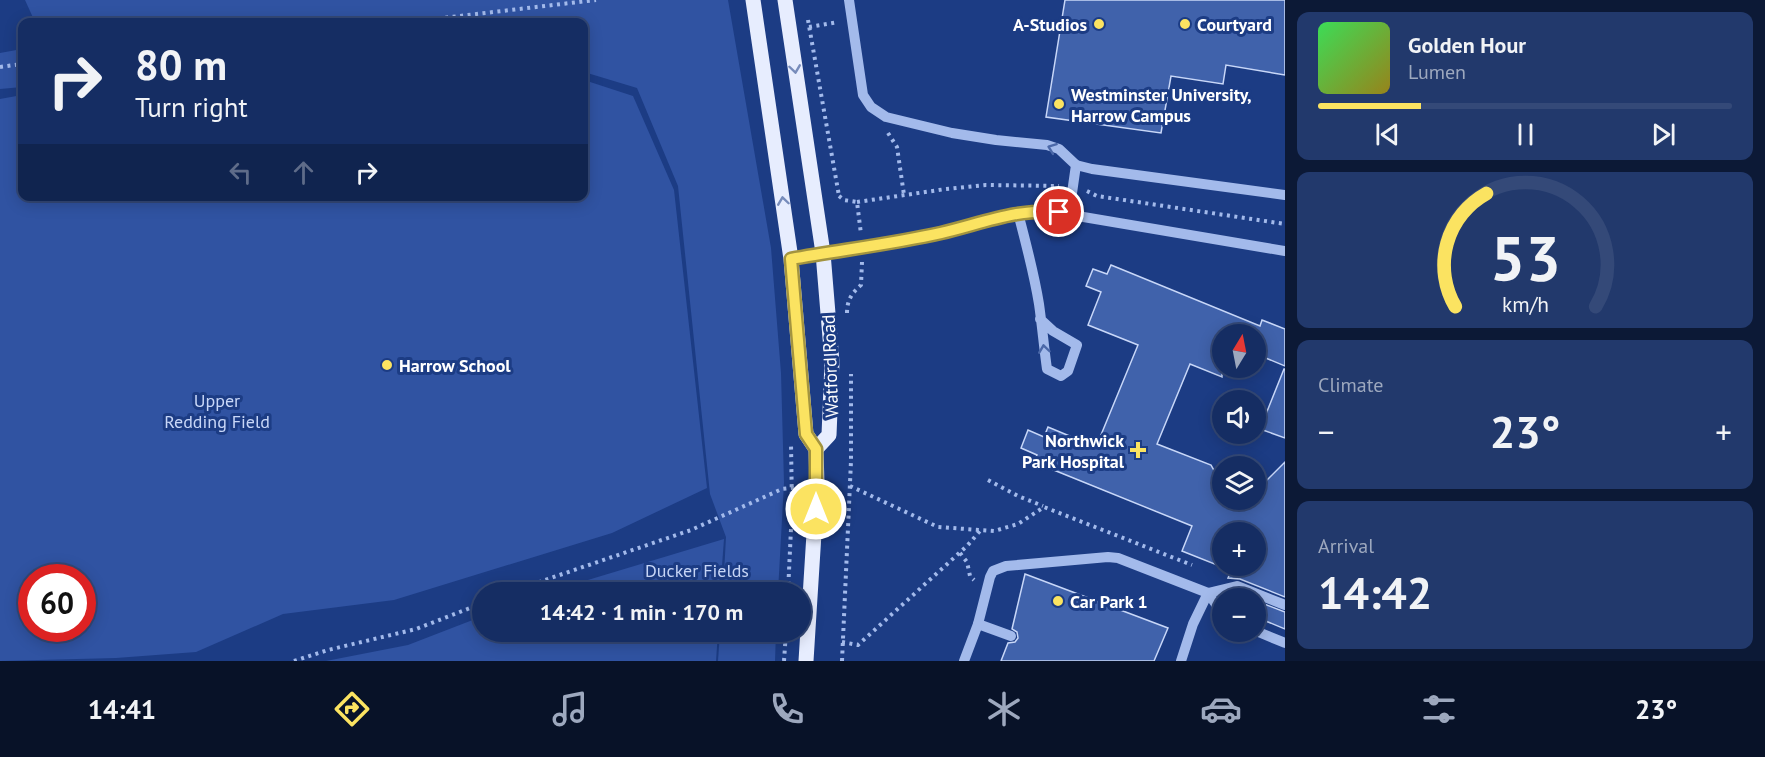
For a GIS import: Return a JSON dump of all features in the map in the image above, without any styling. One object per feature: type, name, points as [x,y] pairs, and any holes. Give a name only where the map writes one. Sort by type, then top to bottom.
[{"type":"main road","name":"Watford Road","points":[[753,0],[791,259],[806,434],[816,449],[817,486],[806,661]]},
{"type":"main road","name":"Watford Road","points":[[785,0],[823,253],[832,362],[829,435],[816,449]]},
{"type":"street","points":[[849,0],[864,95],[871,107],[886,117],[952,133],[1047,145],[1059,149],[1076,165],[1092,169],[1285,195]]},
{"type":"street","points":[[1069,214],[1076,165]]},
{"type":"street","points":[[791,259],[943,232],[1018,213],[1042,210],[1285,251]]},
{"type":"street","points":[[1018,213],[1040,308],[1040,319],[1047,369],[1061,376],[1068,371],[1077,345],[1053,332],[1040,319]]},
{"type":"street","points":[[964,661],[978,624],[993,571],[1006,566],[1118,558],[1208,593],[1212,599]]},
{"type":"street","points":[[1208,593],[1237,586],[1285,605]]},
{"type":"street","points":[[1181,661],[1193,624],[1208,593]]},
{"type":"street","points":[[978,624],[1011,636]]},
{"type":"street","points":[[1266,635],[1285,643]]},
{"type":"path","points":[[442,18],[596,0]]},
{"type":"path","points":[[851,19],[809,27],[839,196],[844,200],[857,202],[986,185],[1059,186]]},
{"type":"path","points":[[0,67],[18,65]]},
{"type":"path","points":[[886,117],[885,130],[897,147],[904,195]]},
{"type":"path","points":[[1083,190],[1097,196],[1285,224]]},
{"type":"path","name":"Watford Road","points":[[848,321],[848,302],[852,293],[861,285],[863,246],[857,202]]},
{"type":"path","name":"Watford Road","points":[[842,661],[850,486],[851,371]]},
{"type":"path","points":[[988,480],[1044,507],[1192,565]]},
{"type":"path","points":[[539,582],[691,530],[782,489],[817,486]]},
{"type":"path","points":[[850,486],[938,527],[994,531],[1018,524],[1044,507]]},
{"type":"path","points":[[842,642],[858,645],[960,553],[980,530]]},
{"type":"path","points":[[960,553],[968,562],[970,576],[986,591]]},
{"type":"path","points":[[294,661],[328,650],[416,629],[472,607]]},
{"type":"path","points":[[784,661],[785,642]]},
{"type":"green space","points":[[25,0],[728,0],[771,248],[781,373],[784,483],[779,582],[724,582],[726,537],[710,494],[678,186],[637,88],[588,73],[588,18],[33,18]]},
{"type":"green space","points":[[18,50],[18,87],[0,89],[0,53]]},
{"type":"green space","name":"Upper Redding Field","points":[[588,81],[633,96],[674,190],[707,488],[612,533],[394,600],[283,614],[196,652],[116,658],[0,661],[0,99],[18,96],[18,201],[588,201]]},
{"type":"green space","name":"Ducker Fields","points":[[724,539],[721,582],[581,582]]},
{"type":"green space","name":"Ducker Fields","points":[[472,620],[472,642],[717,642],[716,661],[326,661],[408,645]]},
{"type":"green space","points":[[719,642],[776,642],[775,661],[718,661]]},
{"type":"building","points":[[1065,0],[1285,0],[1285,75],[1226,65],[1223,84],[1171,76],[1161,133],[1046,117]]},
{"type":"building","points":[[1111,265],[1255,324],[1212,324],[1212,373],[1190,364],[1157,444],[1211,465],[1212,510],[1266,510],[1266,481],[1285,462],[1285,597],[1240,579],[1228,578],[1229,576],[1266,576],[1266,522],[1212,522],[1212,563],[1182,551],[1192,526],[1034,462],[1037,455],[1021,448],[1028,430],[1044,437],[1048,427],[1096,447],[1138,345],[1088,325],[1101,292],[1086,286],[1093,269],[1107,274]]},
{"type":"building","points":[[1262,320],[1285,329],[1285,366],[1266,358],[1266,324],[1261,324]]},
{"type":"building","points":[[1285,369],[1285,438],[1266,431],[1266,414]]},
{"type":"building","name":"Car Park 1","points":[[1025,574],[1168,628],[1154,661],[1001,661],[1008,643],[1015,642],[1018,638],[1017,632],[1012,629]]},
{"type":"building","points":[[1266,605],[1285,612],[1285,629],[1266,621]]},
{"type":"place","name":"A-Studios","points":[[1099,24]]},
{"type":"place","name":"Courtyard","points":[[1185,24]]},
{"type":"place","name":"Westminster University, Harrow Campus","points":[[1059,104]]},
{"type":"place","name":"Harrow School","points":[[387,365]]},
{"type":"place","name":"Northwick Park Hospital","points":[[1138,450]]},
{"type":"place","name":"Car Park 1","points":[[1058,601]]},
{"type":"route","points":[[816,509],[816,449],[806,434],[791,259],[916,238],[1018,213],[1042,210],[1059,212]]}]
